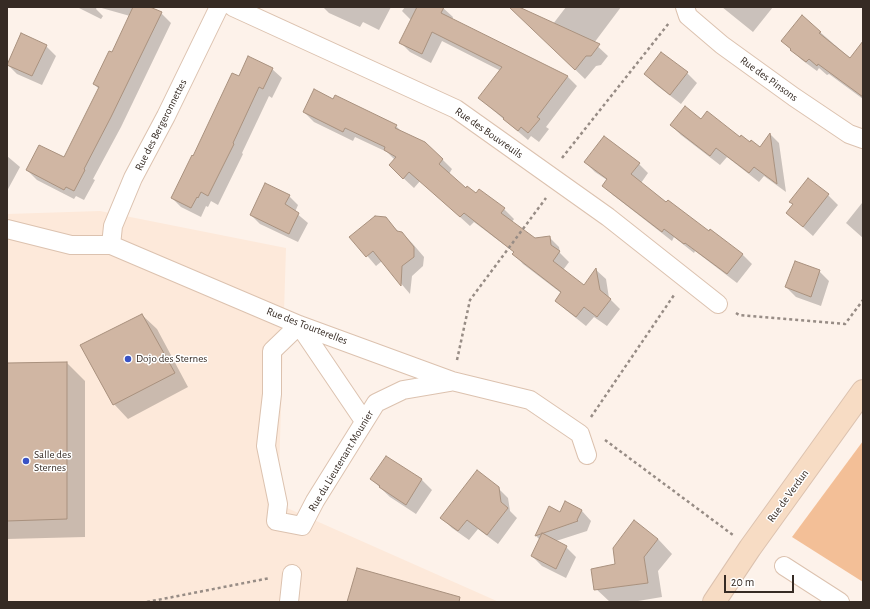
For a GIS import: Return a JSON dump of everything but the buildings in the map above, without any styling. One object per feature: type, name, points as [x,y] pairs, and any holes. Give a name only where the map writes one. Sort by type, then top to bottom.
[{"type":"main road","name":"Rue de Verdun","points":[[714,602],[750,548],[863,391]]},
{"type":"street","name":"Rue des Bergeronnettes","points":[[111,245],[112,226],[134,178],[219,7]]},
{"type":"street","name":"Rue des Bouvreuils","points":[[234,7],[456,109],[608,217],[718,304]]},
{"type":"street","name":"Rue des Pinsons","points":[[685,7],[688,16],[722,45],[794,97],[849,134],[863,140]]},
{"type":"street","name":"Rue des Tourterelles","points":[[7,229],[71,245],[111,245],[299,325],[452,382],[530,400],[582,430]]},
{"type":"street","name":"Rue du Lieutenant Mounier","points":[[299,325],[272,351],[272,394],[266,446],[278,504],[276,520],[302,526],[315,500],[376,403],[403,390],[452,382]]},
{"type":"street","points":[[299,325],[364,422]]},
{"type":"street","points":[[582,430],[587,455]]},
{"type":"street","points":[[784,566],[840,602]]},
{"type":"street","points":[[289,602],[292,574]]},
{"type":"path","points":[[452,382],[470,300],[554,178],[670,21]]},
{"type":"path","points":[[686,279],[582,430],[750,548]]},
{"type":"path","points":[[718,304],[739,315],[845,324],[863,300]]},
{"type":"path","points":[[147,602],[292,574]]},
{"type":"shaded area","points":[[100,211],[286,248],[278,504],[499,602],[7,602],[7,214]]},
{"type":"shaded area","points":[[863,441],[863,582],[792,537]]},
{"type":"place","name":"Dojo des Sternes","points":[[128,359]]},
{"type":"place","name":"Salle des Sternes","points":[[26,461]]}]
